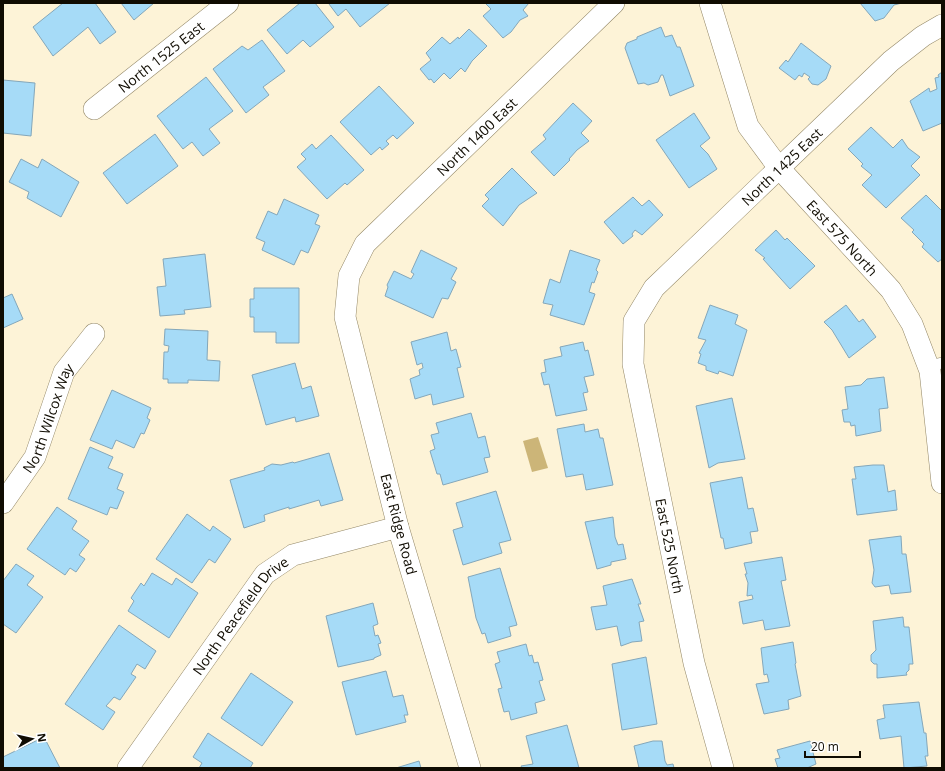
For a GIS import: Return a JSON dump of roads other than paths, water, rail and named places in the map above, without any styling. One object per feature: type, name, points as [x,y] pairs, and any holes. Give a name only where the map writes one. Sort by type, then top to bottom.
[{"type":"street","name":"North 1525 East","points":[[94,110],[228,3]]},
{"type":"street","name":"North 1400 East","points":[[349,276],[365,244],[614,3]]},
{"type":"street","name":"East 575 North","points":[[710,3],[748,126],[779,168],[891,290],[935,364],[942,483]]},
{"type":"street","name":"North 1425 East","points":[[634,321],[654,288],[890,61],[923,36],[942,25]]},
{"type":"street","name":"East Ridge Road","points":[[349,276],[345,317],[398,526],[470,768]]},
{"type":"street","name":"East 525 North","points":[[634,321],[633,364],[694,664],[723,768]]},
{"type":"street","name":"North Wilcox Way","points":[[3,503],[35,457],[64,372],[94,334]]},
{"type":"street","name":"North Peacefield Drive","points":[[128,768],[265,574],[293,555],[398,526]]}]
